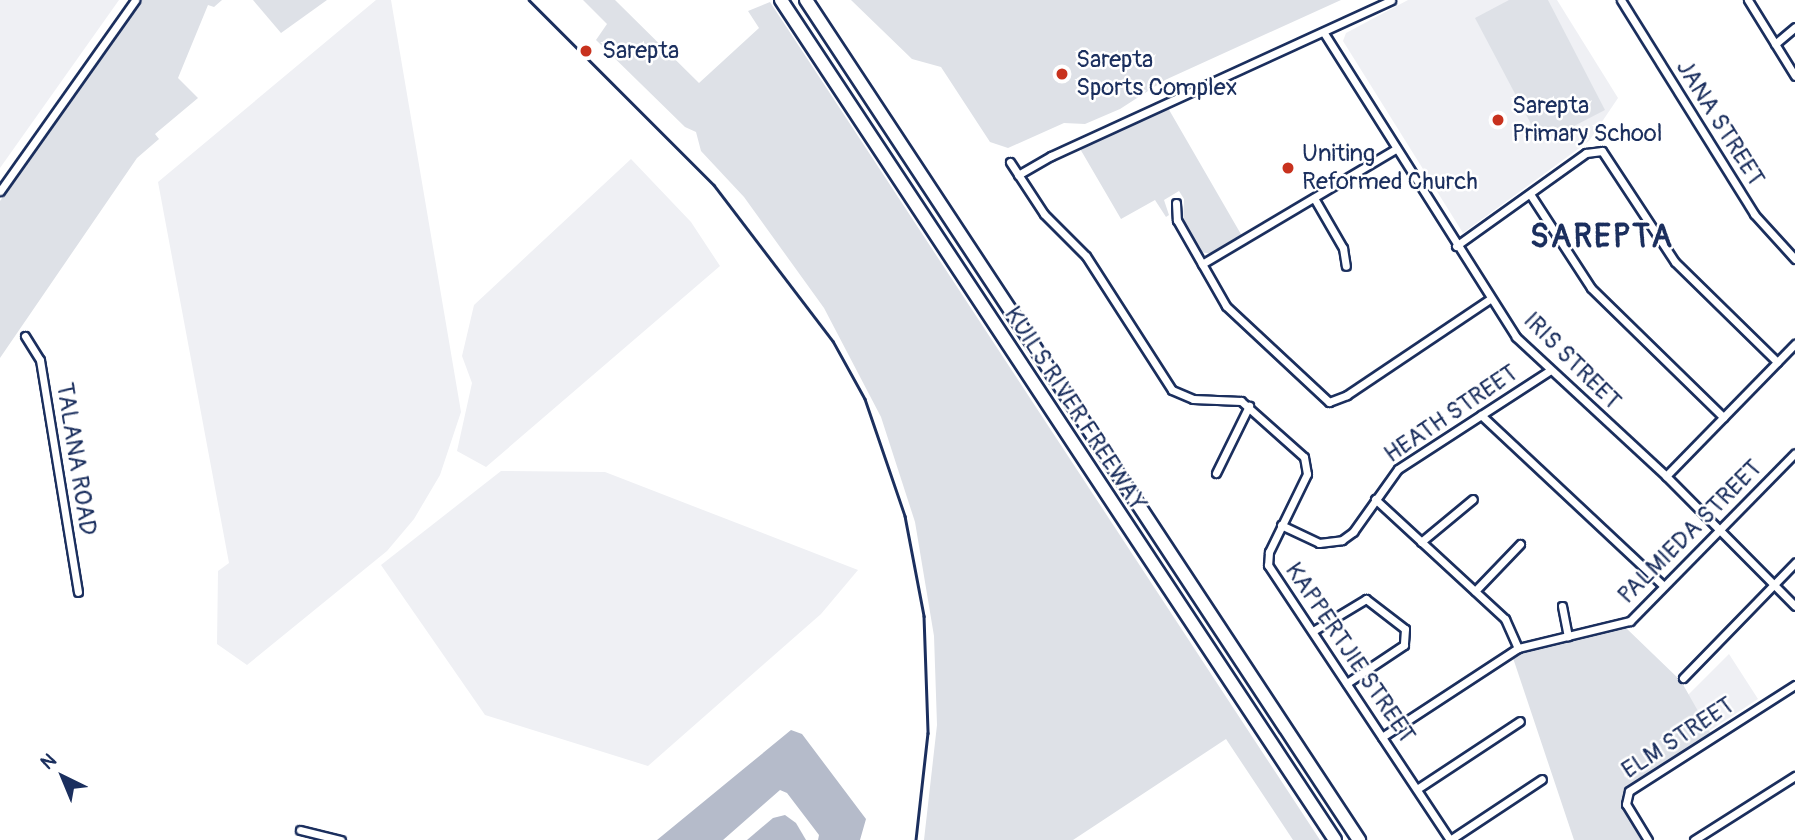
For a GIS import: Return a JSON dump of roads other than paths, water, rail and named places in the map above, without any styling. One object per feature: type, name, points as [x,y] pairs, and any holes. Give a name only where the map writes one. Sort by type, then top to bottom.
[{"type":"highway","name":"KUILS RIVER FREEWAY","points":[[781,0],[1335,840]]},
{"type":"highway","name":"KUILS RIVER FREEWAY","points":[[806,0],[1359,840]]},
{"type":"street","points":[[0,191],[135,0]]},
{"type":"street","points":[[1370,0],[1374,9]]},
{"type":"street","points":[[1018,175],[1051,156],[1391,0]]},
{"type":"street","name":"JANA STREET","points":[[1621,0],[1754,214],[1795,259]]},
{"type":"street","points":[[1748,0],[1795,76]]},
{"type":"street","points":[[1775,44],[1795,27]]},
{"type":"street","name":"IRIS STREET","points":[[1324,33],[1489,299],[1516,337],[1549,371],[1666,475],[1776,583],[1795,606]]},
{"type":"street","points":[[1202,264],[1396,149]]},
{"type":"street","points":[[1456,246],[1586,153],[1598,150],[1608,155],[1675,262],[1777,362]]},
{"type":"street","points":[[1010,162],[1044,214],[1086,256],[1172,390],[1193,399],[1230,398],[1249,406],[1216,473]]},
{"type":"street","points":[[1530,194],[1591,288],[1723,417]]},
{"type":"street","points":[[1314,198],[1343,248],[1346,266]]},
{"type":"street","points":[[1176,204],[1177,220],[1230,311],[1329,401],[1347,395],[1489,299]]},
{"type":"street","name":"TALANA ROAD","points":[[25,336],[40,360],[78,592]]},
{"type":"street","points":[[1666,475],[1795,344]]},
{"type":"street","name":"HEATH STREET","points":[[1281,526],[1331,544],[1353,532],[1398,469],[1549,371]]},
{"type":"street","name":"KAPPERTJIE STREET","points":[[1249,406],[1307,463],[1268,555],[1268,565],[1450,840]]},
{"type":"street","points":[[1481,415],[1664,586]]},
{"type":"street","name":"PALMIEDA STREET","points":[[1382,737],[1518,648],[1625,624],[1795,453]]},
{"type":"street","points":[[1375,499],[1510,625],[1518,648]]},
{"type":"street","points":[[1421,542],[1473,499]]},
{"type":"street","points":[[1475,591],[1520,544]]},
{"type":"street","points":[[1683,678],[1795,563]]},
{"type":"street","points":[[1313,631],[1366,599],[1405,629],[1404,645],[1347,683]]},
{"type":"street","points":[[1562,606],[1568,636]]},
{"type":"street","name":"ELM STREET","points":[[1648,840],[1626,804],[1629,791],[1795,685]]},
{"type":"street","points":[[1417,789],[1520,721]]},
{"type":"street","points":[[1694,840],[1795,776]]},
{"type":"street","points":[[1450,840],[1542,779]]},
{"type":"street","points":[[300,830],[341,840]]},
{"type":"water","points":[[791,730],[802,734],[866,819],[860,840],[818,840],[819,835],[787,793],[780,790],[723,840],[657,840]]},
{"type":"water","points":[[785,815],[796,823],[806,840],[747,840],[773,818]]},
{"type":"railway","points":[[529,0],[714,185],[833,341],[865,399],[905,516],[924,616],[928,733],[916,840]]},
{"type":"place","name":"Sarepta","points":[[586,51]]},
{"type":"place","name":"Sarepta Sports Complex","points":[[1062,74]]},
{"type":"place","name":"Sarepta Primary School","points":[[1498,120]]},
{"type":"place","name":"Uniting Reformed Church","points":[[1288,168]]},
{"type":"district","name":"SAREPTA","points":[[1602,237]]}]
